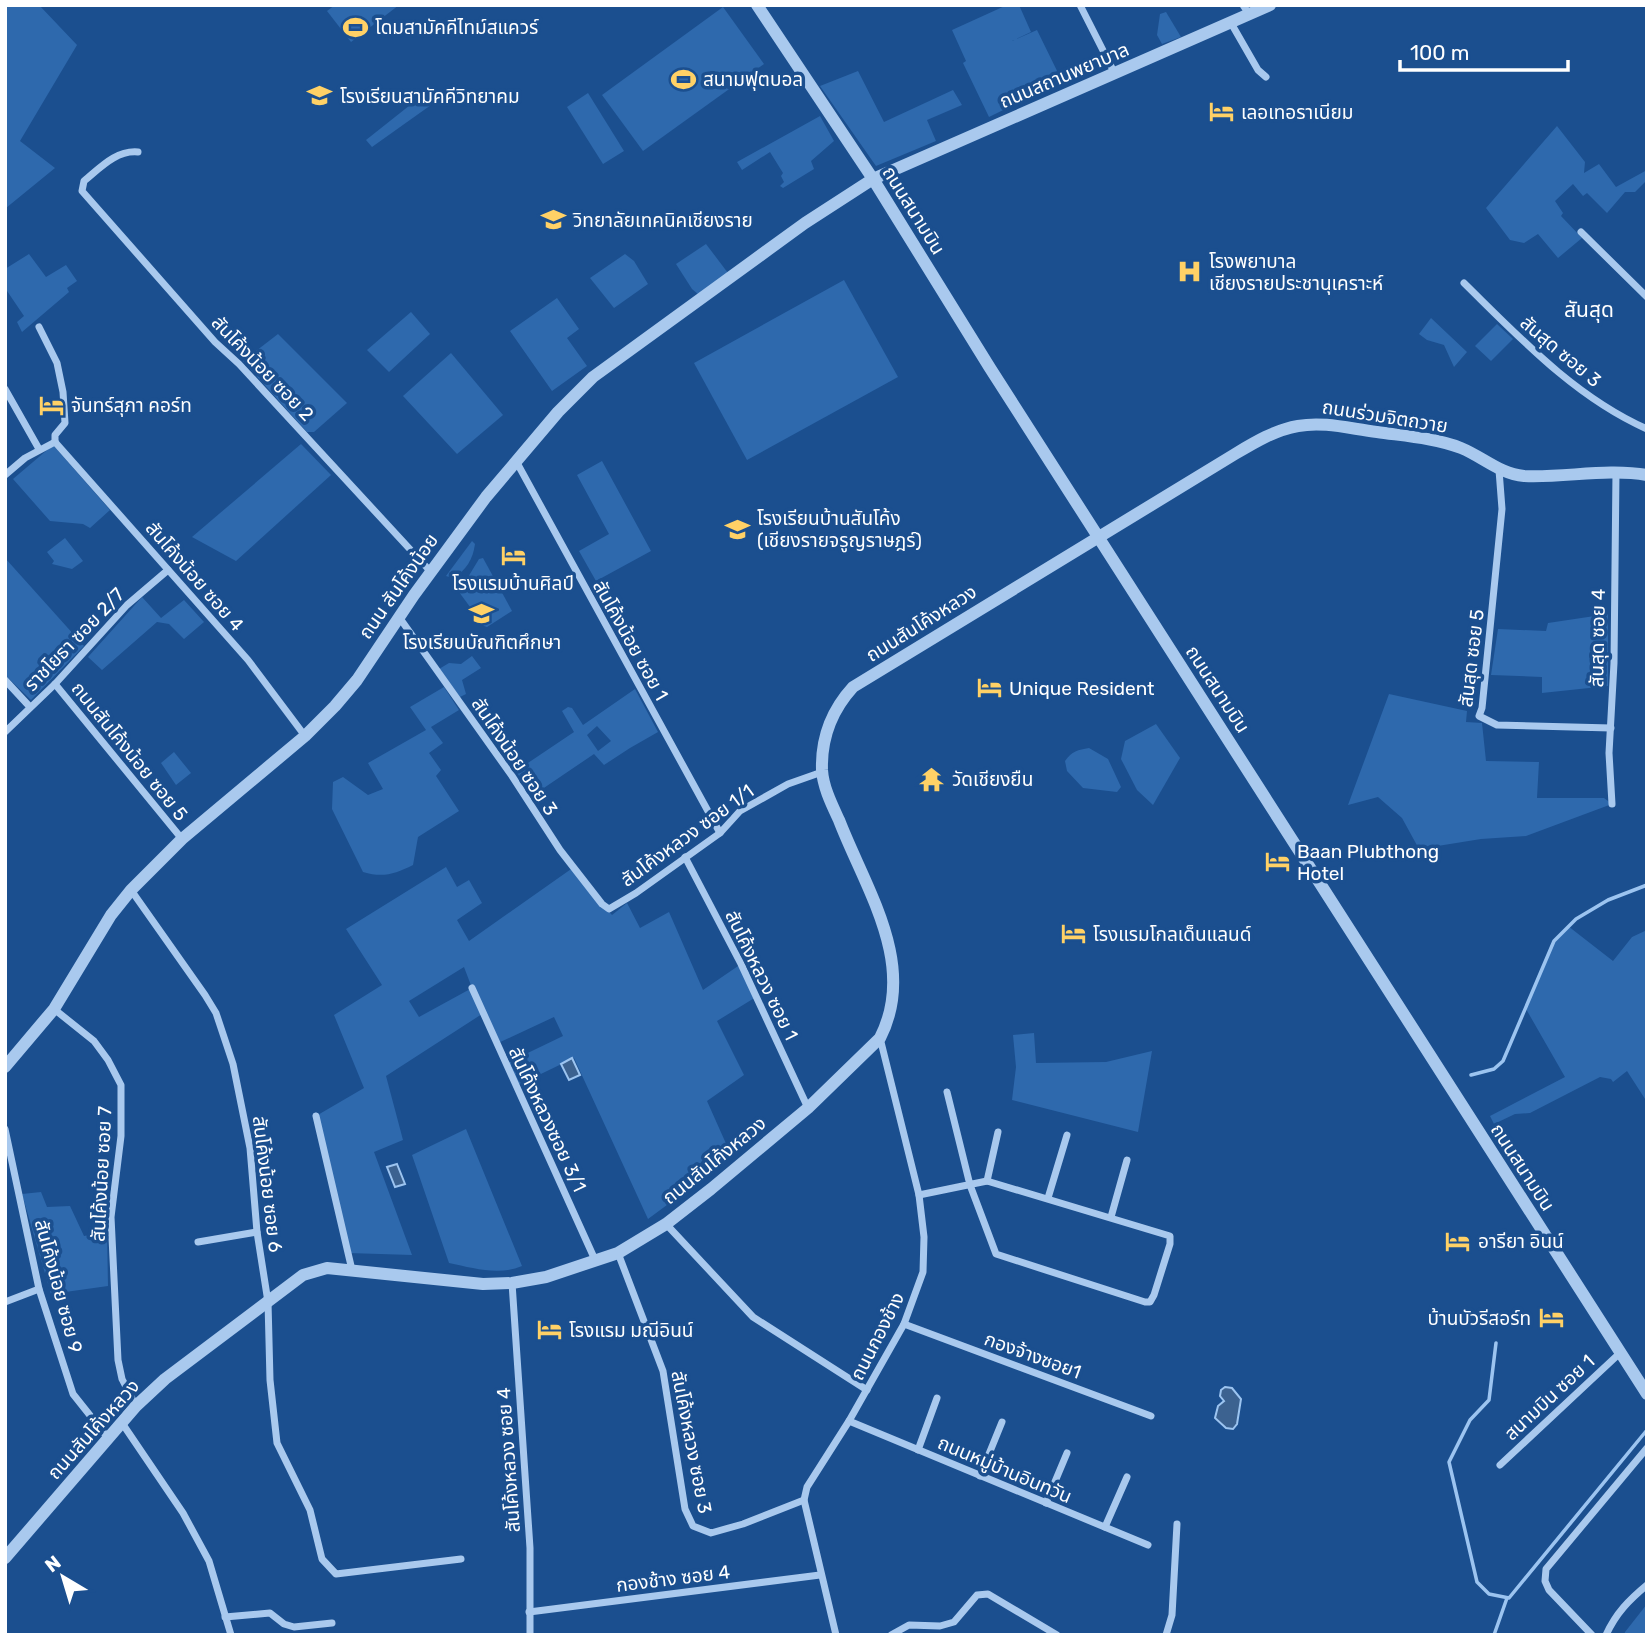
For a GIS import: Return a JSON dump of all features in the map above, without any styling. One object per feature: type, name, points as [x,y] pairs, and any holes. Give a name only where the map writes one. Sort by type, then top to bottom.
[{"type":"street","name":"ถนนสนามบิน","points":[[757,5],[873,179],[990,368],[1647,1394]]},
{"type":"street","points":[[1080,5],[1115,74]]},
{"type":"street","name":"ถนนสถานพยาบาล","points":[[873,179],[1231,23],[1246,10],[1270,5]]},
{"type":"street","points":[[1231,23],[1258,70],[1266,77]]},
{"type":"street","name":"สันโค้งน้อย ซอย 2","points":[[138,152],[128,151],[116,156],[84,181],[82,191],[208,334],[239,364],[431,572]]},
{"type":"street","name":"ถนน สันโค้งน้อย","points":[[5,1067],[54,1009],[111,915],[131,890],[182,839],[305,736],[357,680],[431,572],[516,461],[558,412],[593,377],[805,223],[873,179]]},
{"type":"street","points":[[1581,232],[1647,297]]},
{"type":"street","name":"สันสุด ซอย 3","points":[[1464,283],[1535,353],[1594,400],[1647,429]]},
{"type":"street","points":[[5,475],[24,458],[55,442],[55,435],[65,423],[57,363],[39,327]]},
{"type":"street","points":[[5,389],[39,449]]},
{"type":"street","name":"ถนนร่วมจิตถวาย","points":[[1098,536],[1267,436],[1296,426],[1317,424],[1428,440],[1458,447],[1479,456],[1499,470],[1523,475],[1616,472],[1647,475]]},
{"type":"street","name":"สันโค้งน้อย ซอย 4","points":[[55,442],[248,660],[305,736]]},
{"type":"street","name":"สันโค้งน้อย ซอย 1","points":[[516,461],[720,833]]},
{"type":"street","name":"สันสุด ซอย 5","points":[[1499,470],[1502,509],[1485,684],[1479,716],[1497,725],[1611,728]]},
{"type":"street","name":"สันสุด ซอย 4","points":[[1612,804],[1616,472]]},
{"type":"street","name":"ถนนสันโค้งหลวง","points":[[5,1558],[136,1406],[165,1380],[303,1275],[327,1268],[483,1284],[512,1283],[547,1277],[596,1262],[618,1253],[666,1224],[808,1108],[880,1038],[886,1026],[892,1000],[892,960],[885,926],[843,831],[822,772],[824,744],[830,721],[840,701],[853,687],[1098,536]]},
{"type":"street","name":"ราชโยธา ซอย 2/7","points":[[5,732],[55,684],[127,605],[168,570]]},
{"type":"street","name":"สันโค้งน้อย ซอย 3","points":[[399,617],[512,776],[560,850],[601,904],[609,909]]},
{"type":"street","points":[[5,680],[30,707]]},
{"type":"street","name":"ถนนสันโค้งน้อย ซอย 5","points":[[55,684],[182,839]]},
{"type":"street","name":"สันโค้งหลวง ซอย 1/1","points":[[609,909],[720,833],[740,811],[788,784],[822,772]]},
{"type":"street","name":"สันโค้งหลวง ซอย 1","points":[[685,857],[741,964],[808,1108]]},
{"type":"street","name":"สันโค้งน้อย ซอย 6","points":[[131,890],[205,996],[224,1035],[233,1064],[250,1148],[257,1231],[268,1302],[270,1380],[277,1443],[310,1510],[322,1559],[336,1574],[461,1559]]},
{"type":"street","name":"สันโค้งหลวงซอย 3/1","points":[[472,988],[596,1262]]},
{"type":"street","name":"สันโค้งน้อย ซอย 7","points":[[54,1009],[94,1041],[108,1060],[121,1086],[121,1136],[111,1217],[118,1360],[122,1379],[136,1406]]},
{"type":"street","name":"ถนนกองช้าง","points":[[804,1500],[807,1487],[849,1421],[904,1324],[923,1272],[924,1237],[919,1195],[880,1038]]},
{"type":"street","points":[[919,1195],[970,1185],[987,1181],[1170,1236],[1170,1244],[1150,1302],[996,1254],[970,1185],[947,1092]]},
{"type":"street","points":[[316,1116],[352,1270]]},
{"type":"street","name":"สันโค้งน้อย ซอย 9","points":[[5,1129],[39,1289],[73,1394],[109,1439]]},
{"type":"street","points":[[987,1181],[998,1132]]},
{"type":"street","points":[[1048,1198],[1067,1135]]},
{"type":"street","points":[[1111,1217],[1127,1160]]},
{"type":"street","points":[[666,1224],[752,1317],[867,1390]]},
{"type":"street","points":[[198,1242],[257,1231]]},
{"type":"street","name":"สันโค้งหลวง ซอย 3","points":[[618,1253],[663,1371],[685,1509],[693,1526],[711,1533],[743,1524],[793,1502],[804,1500]]},
{"type":"street","name":"สันโค้งหลวง ซอย 4","points":[[512,1283],[530,1548],[530,1635]]},
{"type":"street","points":[[5,1302],[39,1289]]},
{"type":"street","name":"กองจ้างซอย1","points":[[904,1324],[1151,1416]]},
{"type":"street","name":"สนามบิน ซอย 1","points":[[1500,1465],[1621,1352]]},
{"type":"street","points":[[918,1450],[937,1398]]},
{"type":"street","name":"ถนนหมู่บ้านอินทวัน","points":[[849,1421],[1148,1545]]},
{"type":"street","points":[[980,1475],[1002,1422]]},
{"type":"street","points":[[122,1423],[183,1513],[209,1561],[231,1635]]},
{"type":"street","points":[[1592,1635],[1549,1590],[1545,1581],[1546,1569],[1647,1448]]},
{"type":"street","points":[[1046,1503],[1067,1453]]},
{"type":"street","points":[[1105,1527],[1128,1477]]},
{"type":"street","points":[[804,1500],[836,1635]]},
{"type":"street","points":[[1166,1635],[1172,1615],[1177,1524]]},
{"type":"street","name":"กองช้าง ซอย 4","points":[[529,1612],[820,1575]]},
{"type":"street","points":[[1606,1635],[1613,1620],[1628,1601],[1647,1585]]},
{"type":"street","points":[[891,1635],[909,1625],[940,1626],[954,1622],[977,1595],[988,1594],[1057,1635]]},
{"type":"street","points":[[225,1617],[270,1614],[284,1624],[294,1627],[332,1623]]},
{"type":"shaded area","points":[[5,5],[39,5],[77,45],[20,141],[55,168],[6,208]]},
{"type":"shaded area","name":"โดมสามัคคีไทม์สแควร์","points":[[335,5],[399,5],[351,42],[327,11]]},
{"type":"shaded area","points":[[1007,5],[1019,5],[1031,32],[1012,41],[1037,30],[1062,81],[989,117],[963,63],[966,61],[952,30]]},
{"type":"shaded area","name":"สนามฟุตบอล","points":[[723,7],[764,64],[643,151],[602,95]]},
{"type":"shaded area","points":[[1166,12],[1181,37],[1162,44],[1157,35],[1160,14]]},
{"type":"shaded area","points":[[858,71],[884,122],[953,90],[962,105],[927,120],[936,141],[876,166],[820,86]]},
{"type":"shaded area","points":[[588,93],[624,151],[603,164],[567,107]]},
{"type":"shaded area","points":[[424,94],[431,105],[372,147],[366,140]]},
{"type":"shaded area","points":[[820,116],[834,141],[811,161],[814,169],[783,188],[780,186],[784,182],[781,176],[783,173],[770,152],[742,170],[737,162]]},
{"type":"shaded area","points":[[1557,126],[1585,162],[1584,173],[1599,164],[1616,187],[1647,170],[1647,180],[1635,192],[1625,192],[1607,213],[1587,193],[1583,196],[1573,184],[1555,201],[1563,213],[1561,216],[1582,238],[1558,258],[1538,234],[1524,243],[1510,240],[1486,208]]},
{"type":"shaded area","points":[[706,244],[728,273],[699,295],[676,264]]},
{"type":"shaded area","points":[[29,254],[46,277],[66,265],[77,281],[67,288],[69,292],[22,332],[17,322],[24,316],[5,288],[5,269]]},
{"type":"shaded area","points":[[625,254],[634,261],[648,284],[614,308],[590,278]]},
{"type":"shaded area","points":[[844,280],[898,377],[747,460],[694,363]]},
{"type":"shaded area","points":[[557,298],[579,329],[567,338],[587,366],[552,391],[510,331]]},
{"type":"shaded area","points":[[411,312],[430,334],[389,372],[367,350]]},
{"type":"shaded area","points":[[1431,318],[1467,352],[1454,367],[1444,345],[1427,340],[1419,334]]},
{"type":"shaded area","points":[[1497,324],[1513,339],[1491,361],[1475,346]]},
{"type":"shaded area","points":[[278,334],[347,403],[314,432],[307,432],[243,361]]},
{"type":"shaded area","points":[[451,353],[503,415],[457,454],[403,396]]},
{"type":"shaded area","points":[[301,444],[331,475],[236,561],[192,537]]},
{"type":"shaded area","points":[[53,445],[110,510],[90,528],[83,524],[50,521],[13,479]]},
{"type":"shaded area","points":[[602,461],[651,551],[596,581],[579,551],[609,534],[577,475]]},
{"type":"shaded area","points":[[65,538],[83,561],[72,569],[52,564],[54,561],[47,552]]},
{"type":"shaded area","points":[[472,541],[475,544],[471,560],[458,575],[453,578],[446,576]]},
{"type":"shaded area","points":[[5,558],[84,646],[31,700],[5,675]]},
{"type":"shaded area","points":[[483,558],[512,611],[487,627],[459,592],[479,559]]},
{"type":"shaded area","points":[[142,597],[161,618],[184,600],[204,622],[184,639],[169,624],[157,622],[102,670],[88,657]]},
{"type":"shaded area","points":[[1608,614],[1608,686],[1542,693],[1542,677],[1491,675],[1498,629],[1546,631],[1548,623]]},
{"type":"shaded area","points":[[472,656],[481,668],[462,680],[466,694],[460,697],[439,669],[449,663],[461,664]]},
{"type":"shaded area","points":[[444,687],[459,710],[431,727],[443,743],[429,753],[441,770],[436,776],[459,811],[418,837],[413,865],[389,874],[363,872],[332,809],[333,782],[343,777],[368,795],[383,789],[368,763],[426,730],[410,707]]},
{"type":"shaded area","points":[[635,689],[658,732],[604,765],[594,754],[532,796],[516,771],[574,732],[562,711],[568,707],[572,708],[583,725]],"holes":[[[597,726],[611,741],[598,751],[587,735]]]},
{"type":"shaded area","points":[[1389,694],[1467,711],[1466,722],[1482,723],[1486,761],[1539,762],[1537,798],[1604,798],[1612,804],[1526,836],[1481,839],[1419,849],[1402,818],[1378,797],[1348,805]]},
{"type":"shaded area","points":[[1156,724],[1180,758],[1153,805],[1137,790],[1121,759],[1125,741]]},
{"type":"shaded area","points":[[1089,748],[1108,759],[1121,787],[1117,792],[1083,788],[1067,771],[1065,761],[1076,752]]},
{"type":"shaded area","points":[[174,752],[191,773],[176,785],[161,763]]},
{"type":"shaded area","points":[[446,867],[457,887],[469,880],[482,903],[457,920],[469,941],[574,867],[612,915],[627,903],[640,928],[669,912],[703,990],[741,964],[756,997],[717,1021],[744,1075],[707,1101],[732,1157],[648,1219],[574,1058],[516,1086],[505,1064],[563,1036],[554,1017],[496,1044],[482,1014],[386,1076],[403,1140],[374,1152],[412,1255],[348,1253],[316,1116],[364,1088],[334,1015],[382,985],[346,929]],"holes":[[[464,967],[472,988],[419,1017],[409,1001]]]},
{"type":"shaded area","points":[[1568,926],[1613,961],[1632,937],[1647,930],[1647,1102],[1627,1071],[1613,1082],[1600,1077],[1530,1113],[1515,1114],[1494,1124],[1490,1116],[1565,1077],[1526,1009],[1554,941]]},
{"type":"shaded area","points":[[1034,1033],[1036,1063],[1106,1062],[1152,1051],[1138,1132],[1012,1100],[1016,1067],[1013,1035]]},
{"type":"shaded area","points":[[572,1058],[580,1075],[569,1080],[561,1064]]},
{"type":"shaded area","points":[[466,1129],[522,1266],[495,1271],[449,1263],[412,1155]]},
{"type":"shaded area","points":[[397,1164],[405,1184],[395,1187],[387,1167]]},
{"type":"shaded area","points":[[41,1192],[47,1207],[70,1206],[84,1236],[107,1232],[108,1286],[51,1294],[22,1194]]},
{"type":"shaded area","points":[[1225,1387],[1232,1388],[1241,1399],[1237,1424],[1233,1429],[1226,1428],[1215,1418],[1218,1406],[1224,1401],[1220,1396]]},
{"type":"shaded area","points":[[1647,1604],[1647,1635],[1624,1635],[1625,1632]]},
{"type":"waterway","points":[[1471,1075],[1494,1069],[1503,1061],[1554,941],[1576,919],[1608,900],[1647,885]]},
{"type":"waterway","points":[[1496,1343],[1489,1400],[1470,1420],[1449,1462],[1477,1582],[1489,1594],[1509,1598],[1647,1430]]},
{"type":"waterway","points":[[1494,1635],[1507,1598]]},
{"type":"place","name":"โดมสามัคคีไทม์สแควร์","points":[[355,27]]},
{"type":"place","name":"สนามฟุตบอล","points":[[683,79]]},
{"type":"place","name":"โรงเรียนสามัคคีวิทยาคม","points":[[320,96]]},
{"type":"place","name":"เลอเทอราเนียม","points":[[1221,112]]},
{"type":"place","name":"วิทยาลัยเทคนิคเชียงราย","points":[[553,220]]},
{"type":"place","name":"โรงพยาบาล เชียงรายประชานุเคราะห์","points":[[1189,272]]},
{"type":"place","name":"จันทร์สุภา คอร์ท","points":[[51,405]]},
{"type":"place","name":"โรงเรียนบ้านสันโค้ง (เชียงรายจรูญราษฎร์)","points":[[737,529]]},
{"type":"place","name":"โรงแรมบ้านศิลป์","points":[[513,555]]},
{"type":"place","name":"โรงเรียนบัณฑิตศึกษา","points":[[482,614]]},
{"type":"place","name":"Unique Resident","points":[[989,688]]},
{"type":"place","name":"วัดเชียงยืน","points":[[932,779]]},
{"type":"place","name":"Baan Plubthong Hotel","points":[[1277,862]]},
{"type":"place","name":"โรงแรมโกลเด็นแลนด์","points":[[1073,934]]},
{"type":"place","name":"อารียา อินน์","points":[[1458,1241]]},
{"type":"place","name":"บ้านบัวรีสอร์ท","points":[[1551,1318]]},
{"type":"place","name":"โรงแรม มณีอินน์","points":[[549,1330]]},
{"type":"district","name":"สันสุด","points":[[1589,310]]}]
